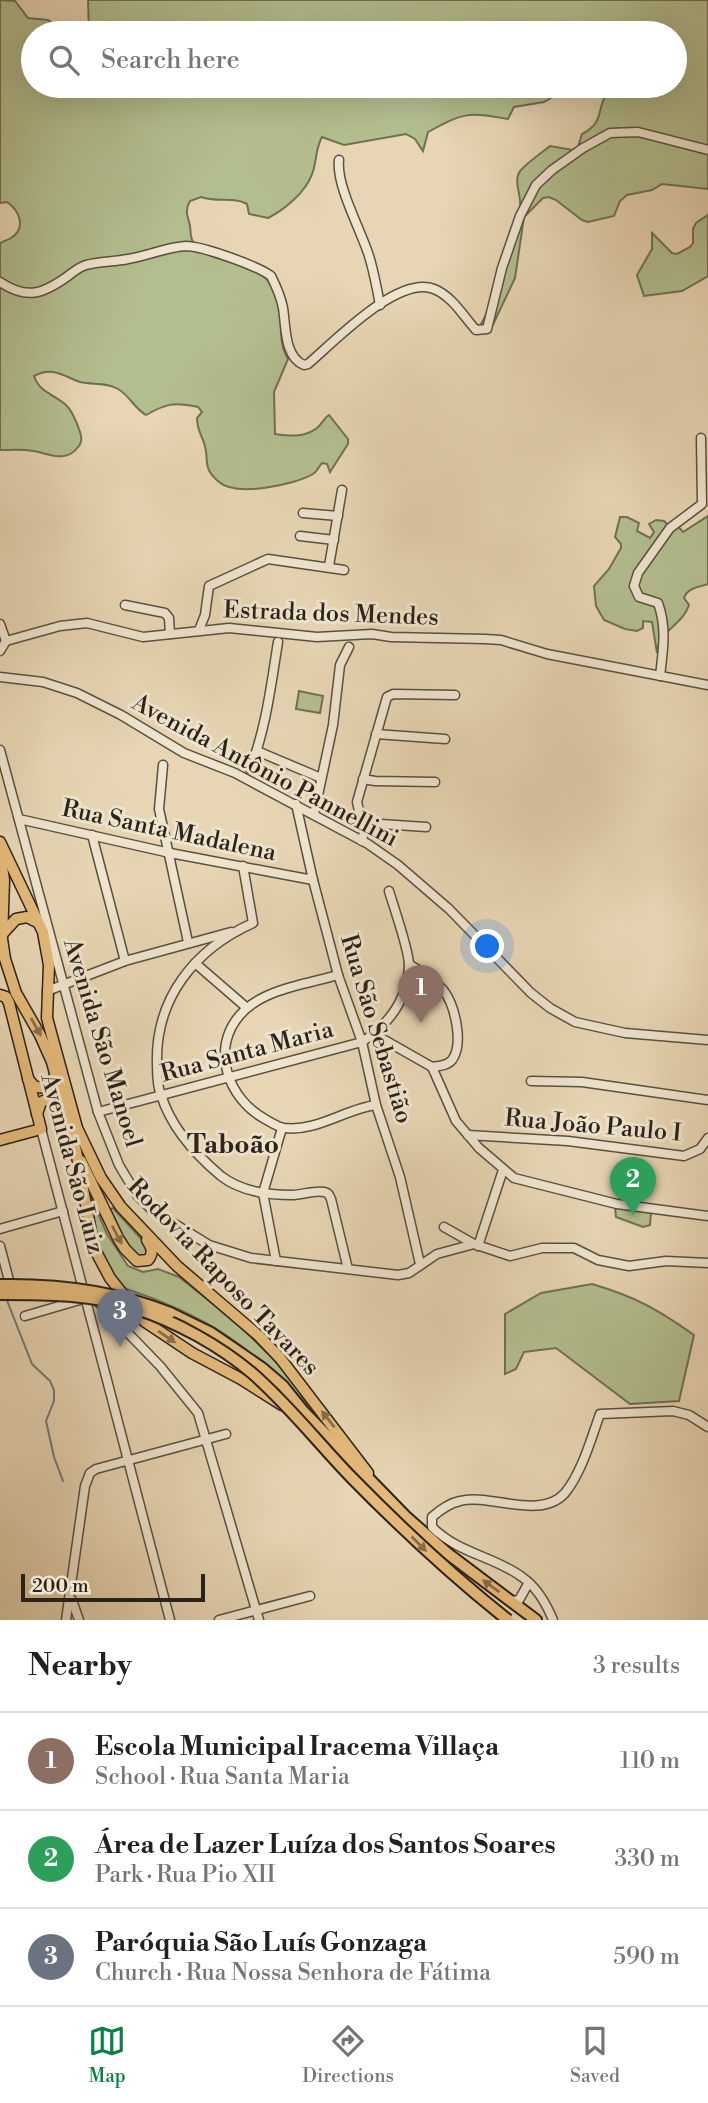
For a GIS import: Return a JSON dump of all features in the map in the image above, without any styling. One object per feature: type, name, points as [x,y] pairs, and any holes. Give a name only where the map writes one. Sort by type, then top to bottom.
[{"type":"highway","name":"Rodovia Raposo Tavares","points":[[0,1285],[79,1288],[140,1302],[212,1333],[283,1386],[303,1411],[382,1494],[447,1553],[536,1620]]},
{"type":"highway","name":"Rodovia Raposo Tavares","points":[[0,1294],[91,1298],[136,1308],[167,1321],[219,1350],[251,1372],[439,1564],[508,1620]]},
{"type":"main road","points":[[0,842],[47,947],[47,1018],[59,1074],[44,1088],[34,1086],[28,1079]]},
{"type":"main road","name":"Rodovia Raposo Tavares","points":[[0,854],[4,880],[1,941],[10,978],[59,1074],[83,1144],[108,1189],[191,1280],[259,1336],[280,1358],[351,1449],[382,1494]]},
{"type":"main road","points":[[1,941],[8,926],[16,919],[27,917],[37,922]]},
{"type":"main road","name":"Avenida São Luiz","points":[[0,995],[6,997],[9,1003],[41,1129]]},
{"type":"main road","name":"Rodovia Raposo Tavares","points":[[59,1074],[64,1111],[76,1152],[94,1248],[110,1278],[144,1321],[192,1353],[241,1379],[292,1412]]},
{"type":"main road","points":[[37,1115],[41,1102],[48,1099],[53,1100],[64,1111]]},
{"type":"main road","points":[[0,1140],[41,1129]]},
{"type":"main road","points":[[76,1152],[118,1238],[137,1261],[148,1261],[152,1251],[141,1228]]},
{"type":"street","points":[[0,282],[22,293],[42,292],[51,289],[87,264],[125,260],[177,247],[196,247],[254,267],[271,276],[283,306],[291,352],[296,361],[303,365],[309,364],[380,305],[409,288],[433,289],[448,297],[476,330],[485,331],[489,326],[502,268],[520,216],[536,185],[583,148],[610,133],[638,132],[708,150]]},
{"type":"street","points":[[339,160],[342,183],[370,257],[380,305]]},
{"type":"street","points":[[660,676],[666,632],[664,618],[659,603],[639,597],[634,586],[638,573],[670,528],[702,504],[701,438]]},
{"type":"street","points":[[329,566],[342,489]]},
{"type":"street","points":[[303,513],[338,516]]},
{"type":"street","points":[[300,536],[334,540]]},
{"type":"street","points":[[199,630],[205,615],[209,586],[260,562],[278,559],[344,569]]},
{"type":"street","points":[[125,605],[165,613],[169,618],[170,634]]},
{"type":"street","points":[[205,615],[210,629]]},
{"type":"street","name":"Estrada dos Mendes","points":[[6,641],[60,626],[87,623],[143,636],[251,628],[317,637],[372,634],[391,637],[493,639],[547,654],[708,685]]},
{"type":"street","points":[[0,624],[6,641],[0,652]]},
{"type":"street","points":[[250,769],[268,705],[278,642]]},
{"type":"street","points":[[314,814],[332,730],[340,665],[349,647]]},
{"type":"street","name":"Avenida Antônio Pannellini","points":[[0,677],[43,682],[77,692],[184,753],[296,804],[362,841],[398,865],[449,909],[509,971],[550,1008],[575,1021],[625,1033],[708,1040]]},
{"type":"street","points":[[426,827],[366,823],[360,815],[357,802],[389,695],[455,695]]},
{"type":"street","points":[[376,734],[445,739]]},
{"type":"street","name":"Avenida São Manoel","points":[[0,750],[98,1112],[119,1165],[137,1195],[152,1210],[209,1245],[251,1258],[398,1275],[409,1273],[437,1254],[476,1245]]},
{"type":"street","points":[[257,751],[321,778]]},
{"type":"street","points":[[163,765],[159,810],[188,942]]},
{"type":"street","points":[[363,779],[435,782]]},
{"type":"street","name":"Rua São Sebastião","points":[[296,804],[338,975],[362,1042],[376,1105],[396,1165],[420,1264]]},
{"type":"street","name":"Rua Santa Madalena","points":[[19,818],[170,853],[313,880]]},
{"type":"street","points":[[362,841],[366,823]]},
{"type":"street","points":[[92,835],[125,961]]},
{"type":"street","points":[[47,990],[62,980],[253,923],[243,866]]},
{"type":"street","points":[[389,891],[410,964],[431,979],[447,997],[456,1028],[457,1045],[453,1058],[443,1065],[432,1067]]},
{"type":"street","points":[[233,931],[195,963],[166,1003],[156,1053],[160,1094],[174,1123],[196,1153],[223,1177],[243,1189],[293,1195],[323,1192],[328,1194],[348,1269]]},
{"type":"street","points":[[195,963],[247,1008]]},
{"type":"street","name":"Rua Santa Maria","points":[[98,1112],[362,1042],[382,1028],[399,1004],[410,964]]},
{"type":"street","points":[[49,965],[62,980]]},
{"type":"street","points":[[338,975],[275,993],[239,1015],[229,1036],[226,1053],[229,1079],[246,1107],[282,1128],[315,1125],[363,1107],[376,1105]]},
{"type":"street","points":[[374,1034],[432,1067],[456,1121],[514,1178],[617,1204],[708,1216]]},
{"type":"street","points":[[531,1080],[582,1082],[708,1100]]},
{"type":"street","points":[[276,1261],[263,1193],[282,1128]]},
{"type":"street","name":"Avenida São Luiz","points":[[41,1129],[170,1620]]},
{"type":"street","name":"Rua João Paulo I","points":[[468,1135],[568,1141],[684,1156],[700,1149],[708,1138]]},
{"type":"street","points":[[476,1245],[503,1170]]},
{"type":"street","points":[[0,1229],[63,1212]]},
{"type":"street","points":[[444,1227],[476,1245],[510,1256],[542,1248],[574,1248],[598,1260],[629,1266],[666,1262],[708,1263]]},
{"type":"street","points":[[0,1246],[12,1293]]},
{"type":"street","points":[[82,1285],[160,1366],[198,1413],[259,1620]]},
{"type":"street","points":[[25,1316],[86,1298]]},
{"type":"street","points":[[553,1620],[540,1593],[528,1584],[524,1577],[451,1542],[432,1527],[432,1517],[442,1508],[460,1500],[531,1505],[549,1502],[563,1495],[575,1477],[600,1414],[673,1411],[689,1415],[708,1427]]},
{"type":"street","points":[[66,1620],[86,1479],[96,1469],[226,1434]]},
{"type":"street","points":[[511,1601],[519,1600],[528,1584]]},
{"type":"street","points":[[219,1620],[310,1596]]},
{"type":"street","points":[[71,1598],[79,1620]]},
{"type":"green space","points":[[0,0],[15,1],[28,18],[49,21],[21,21],[21,98],[551,98],[544,102],[514,107],[508,119],[484,115],[459,117],[428,132],[423,151],[415,139],[406,134],[344,145],[322,137],[314,169],[305,187],[287,205],[268,218],[249,214],[247,204],[236,200],[201,197],[190,201],[187,211],[191,236],[199,249],[208,255],[257,272],[267,279],[278,298],[282,342],[288,359],[274,392],[275,434],[302,435],[317,428],[329,415],[348,439],[348,444],[330,472],[327,464],[322,463],[313,474],[304,478],[265,488],[238,489],[213,477],[198,425],[197,418],[202,412],[198,407],[171,405],[146,415],[114,387],[80,382],[52,372],[34,376],[43,389],[70,410],[81,434],[79,445],[73,452],[62,456],[29,450],[0,450],[0,243],[16,234],[20,219],[11,205],[7,202],[0,203]]},
{"type":"green space","points":[[88,0],[708,0],[708,189],[662,184],[652,190],[627,195],[620,201],[614,216],[588,222],[556,200],[543,198],[524,217],[515,278],[490,331],[487,332],[480,326],[495,292],[511,230],[520,207],[518,174],[550,146],[573,150],[578,147],[582,134],[596,122],[605,98],[687,98],[687,21],[89,21]]},
{"type":"green space","points":[[708,215],[708,276],[682,291],[644,296],[637,275],[652,249],[652,233],[672,253],[677,254],[690,247],[696,223]]},
{"type":"green space","points":[[708,516],[708,584],[688,592],[684,598],[689,605],[686,612],[666,633],[657,653],[652,622],[643,621],[643,628],[637,631],[604,620],[596,606],[594,586],[609,569],[621,548],[615,537],[620,517],[627,517],[639,523],[637,531],[650,538],[654,532],[649,524],[656,520],[664,521],[669,526],[677,525],[683,532]]},
{"type":"green space","points":[[299,691],[323,696],[320,713],[296,709]]},
{"type":"green space","points":[[87,1188],[107,1234],[128,1266],[143,1272],[158,1269],[179,1277],[235,1321],[290,1376],[318,1415],[273,1371],[205,1322],[120,1287],[100,1248]]},
{"type":"green space","points":[[615,1207],[651,1212],[650,1225],[643,1227],[616,1217]]},
{"type":"green space","points":[[113,1208],[145,1243],[148,1249],[147,1257],[139,1257],[127,1245],[110,1209]]},
{"type":"green space","points":[[592,1284],[646,1305],[694,1335],[679,1401],[630,1404],[556,1348],[524,1352],[516,1369],[505,1374],[505,1314],[541,1293]]},
{"type":"waterway","points":[[6,1298],[32,1364],[50,1381],[54,1390],[54,1401],[46,1421],[54,1457],[63,1481]]},
{"type":"place","name":"Escola Municipal Iracema Villaça","points":[[421,1023]]},
{"type":"place","name":"Área de Lazer Luíza dos Santos Soares","points":[[633,1215]]},
{"type":"place","name":"Paróquia São Luís Gonzaga","points":[[120,1347]]},
{"type":"district","name":"Taboão","points":[[233,1145]]}]
